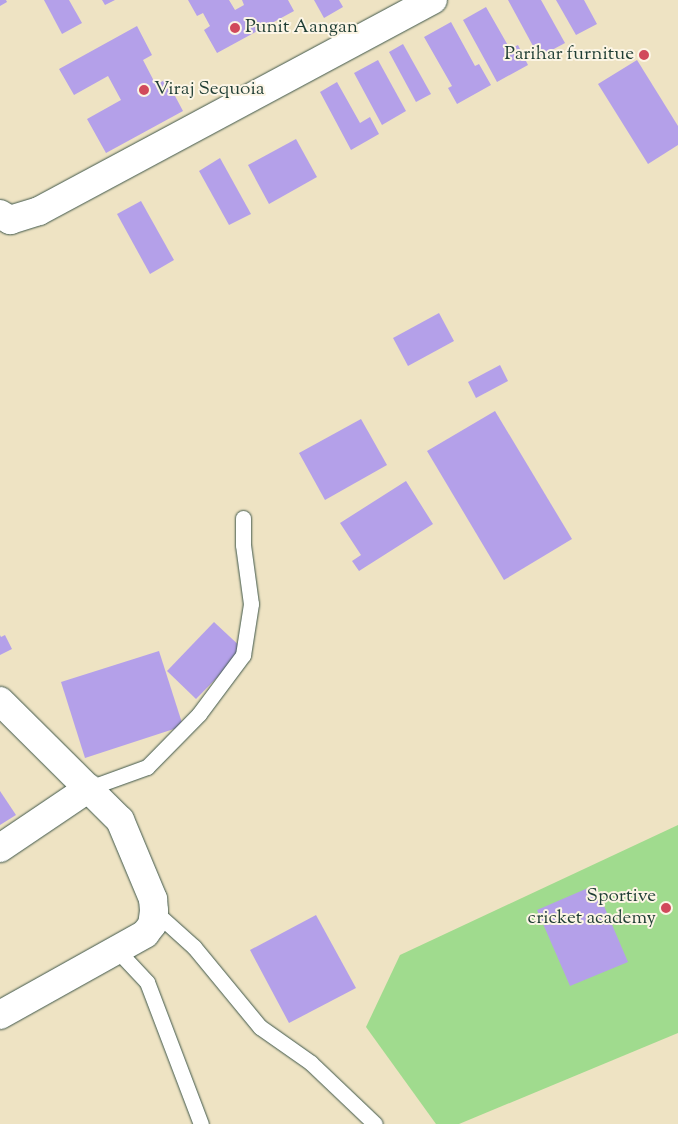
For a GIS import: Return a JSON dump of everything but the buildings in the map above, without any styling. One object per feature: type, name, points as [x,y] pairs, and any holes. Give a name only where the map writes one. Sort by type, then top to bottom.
[{"type":"street","points":[[0,214],[10,220],[38,211],[433,0]]},
{"type":"street","points":[[0,701],[120,820],[152,899],[154,911],[152,925],[145,934],[0,1015]]},
{"type":"street","points":[[0,848],[89,788]]},
{"type":"lane","points":[[89,788],[147,767],[198,714],[243,654],[251,604],[243,545],[243,518]]},
{"type":"lane","points":[[154,911],[194,947],[260,1026],[311,1063],[375,1124]]},
{"type":"lane","points":[[117,950],[147,982],[200,1124]]},
{"type":"green space","points":[[678,825],[678,1033],[459,1124],[436,1124],[366,1027],[400,955]]},
{"type":"place","name":"Punit Aangan","points":[[235,28]]},
{"type":"place","name":"Parihar furnitue","points":[[644,55]]},
{"type":"place","name":"Viraj Sequoia","points":[[144,90]]},
{"type":"place","name":"Sportive cricket academy","points":[[666,908]]}]
